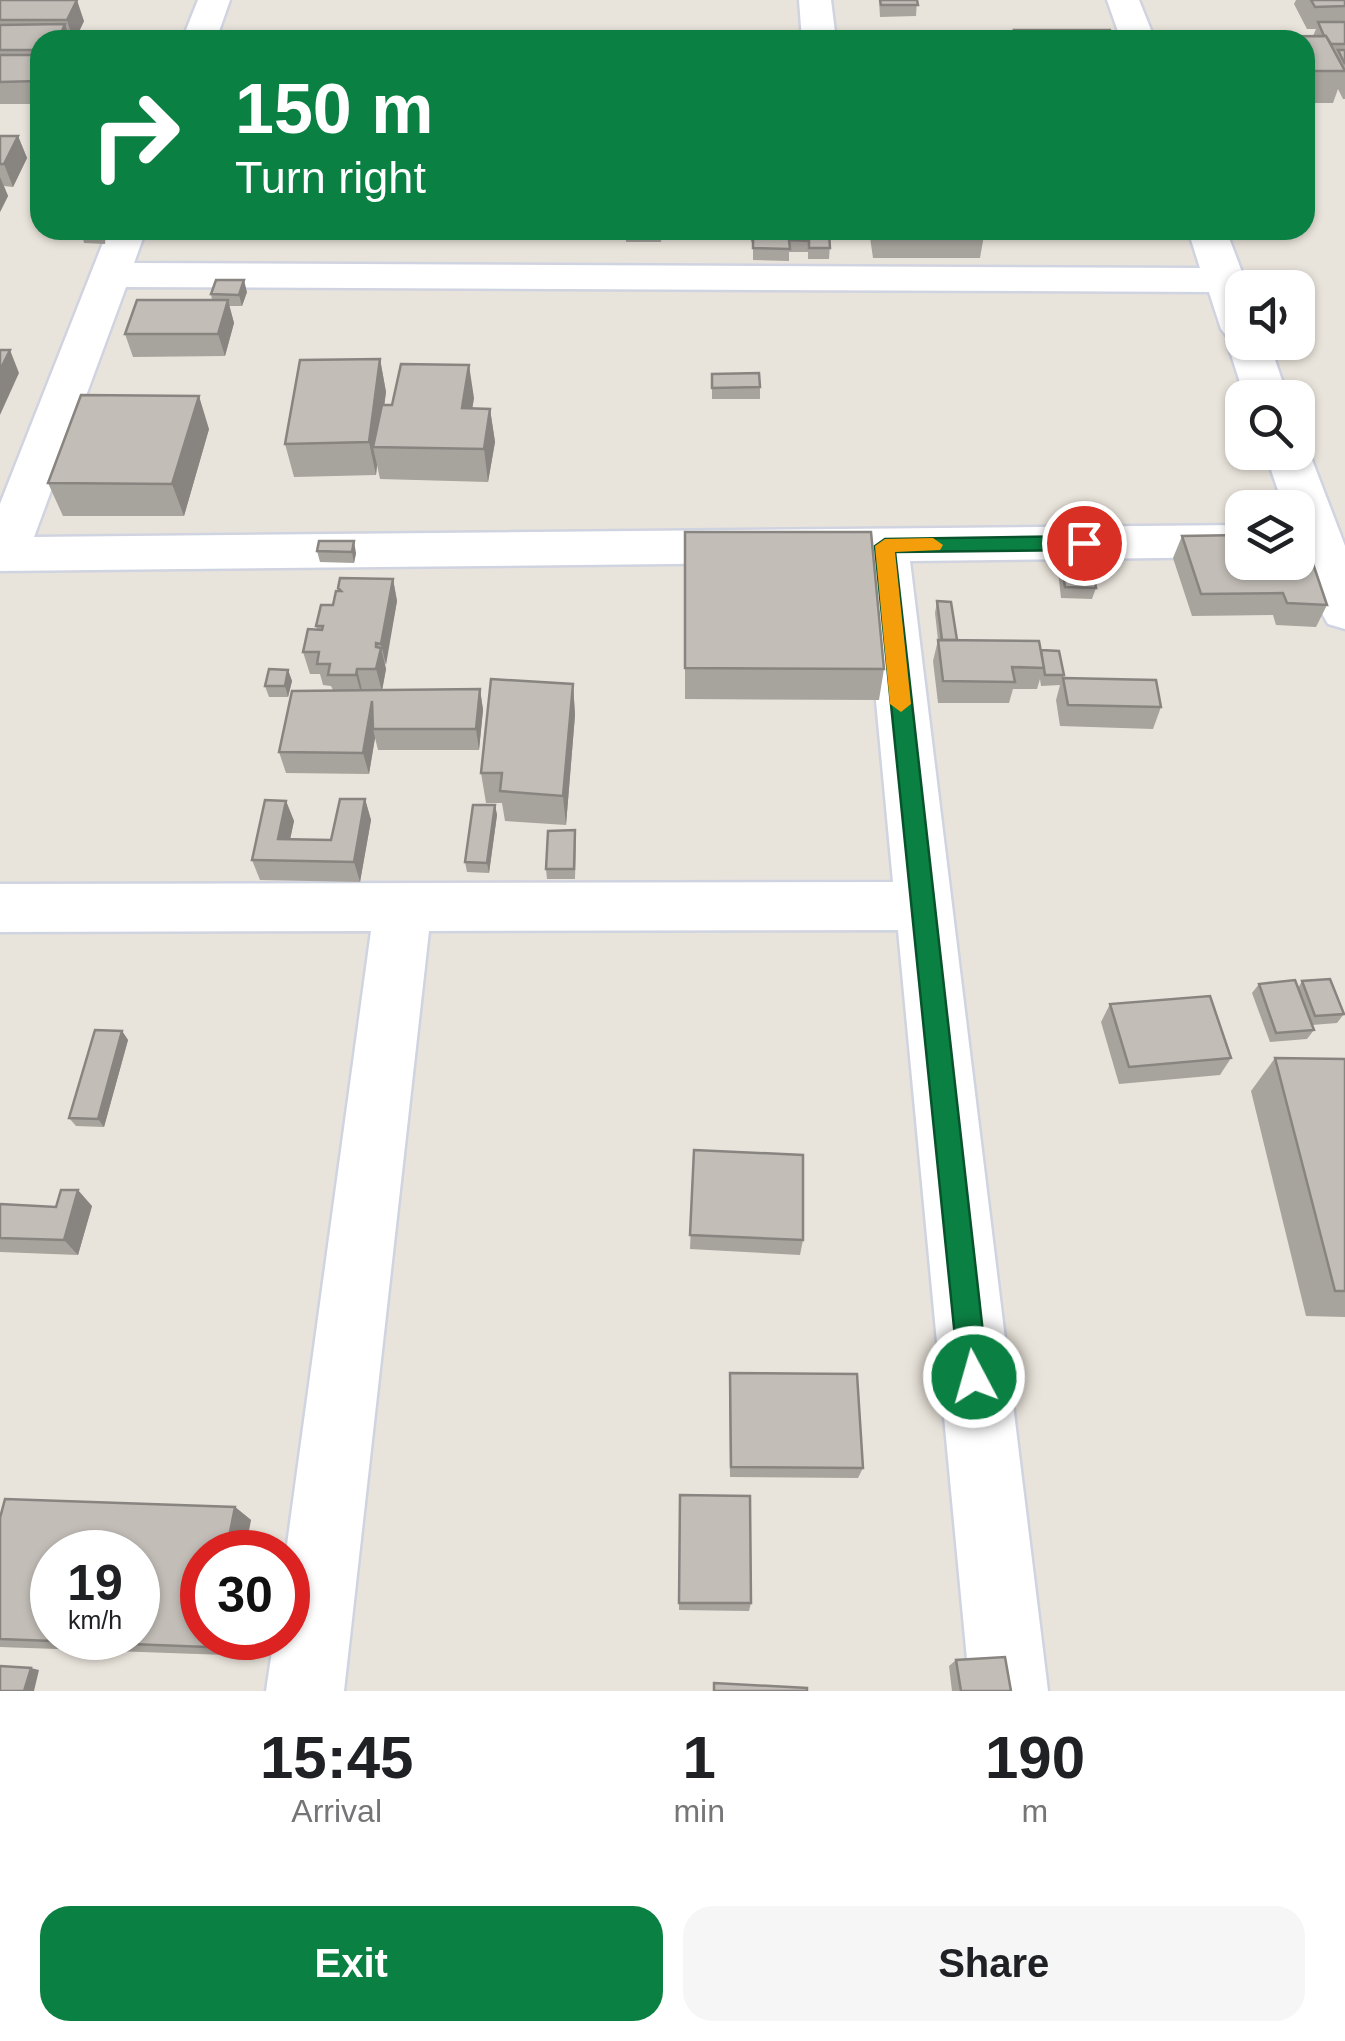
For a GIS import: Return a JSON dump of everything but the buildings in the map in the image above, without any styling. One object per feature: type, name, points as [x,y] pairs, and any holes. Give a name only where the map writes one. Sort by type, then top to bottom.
[{"type":"street","points":[[203,30],[214,0]]},
{"type":"street","points":[[816,0],[818,30]]},
{"type":"street","points":[[1123,0],[1134,30]]},
{"type":"street","points":[[123,240],[2,554],[1225,541]]},
{"type":"street","points":[[110,274],[840,262],[1225,280],[1211,240]]},
{"type":"street","points":[[1295,470],[1345,611]]},
{"type":"street","points":[[885,546],[1009,1691]]},
{"type":"street","points":[[305,1691],[403,906]]},
{"type":"street","points":[[0,908],[921,906]]},
{"type":"slow traffic","points":[[901,704],[885,546],[933,545]]},
{"type":"route","points":[[974,1377],[885,546],[1084,543]]}]
